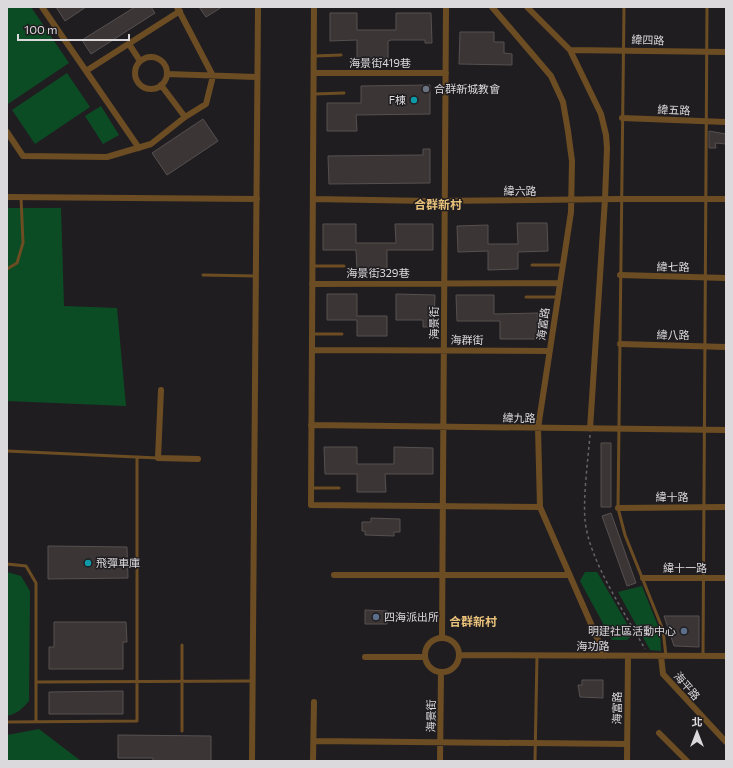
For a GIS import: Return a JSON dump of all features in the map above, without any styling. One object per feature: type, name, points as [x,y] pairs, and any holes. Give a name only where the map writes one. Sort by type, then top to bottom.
[{"type":"street","points":[[42,7],[139,148]]},
{"type":"street","points":[[252,761],[258,7]]},
{"type":"street","points":[[314,7],[311,425],[312,505],[540,507]]},
{"type":"street","name":"海景街","points":[[442,638],[446,7]]},
{"type":"street","name":"海富路","points":[[492,7],[542,64],[557,88],[562,102],[568,131],[572,161],[572,200],[538,428],[540,507],[605,656]]},
{"type":"street","points":[[527,7],[570,50],[601,114],[606,135],[607,148],[605,199],[590,429]]},
{"type":"street","points":[[7,132],[23,156],[107,157],[151,144],[185,117],[206,104],[212,76],[179,9],[129,44],[86,71]]},
{"type":"street","points":[[129,44],[140,61]]},
{"type":"street","name":"緯四路","points":[[570,50],[623,49],[726,52]]},
{"type":"street","points":[[156,57],[164,64],[167,74],[161,86],[147,89],[138,84],[134,74],[137,64],[140,61],[145,58],[156,57]]},
{"type":"street","name":"海景街419巷","points":[[314,73],[446,73]]},
{"type":"street","points":[[167,74],[257,77]]},
{"type":"street","points":[[161,86],[185,117]]},
{"type":"street","name":"緯五路","points":[[622,118],[726,122]]},
{"type":"street","points":[[7,197],[257,199]]},
{"type":"street","name":"緯六路","points":[[313,199],[444,201],[726,199]]},
{"type":"street","name":"緯七路","points":[[620,275],[726,278]]},
{"type":"street","name":"海景街329巷","points":[[312,284],[559,284]]},
{"type":"street","name":"緯八路","points":[[620,344],[726,346]]},
{"type":"street","name":"海群街","points":[[312,350],[549,351]]},
{"type":"street","points":[[161,390],[158,458],[198,459]]},
{"type":"street","name":"緯九路","points":[[311,425],[619,430],[726,430]]},
{"type":"street","name":"緯十路","points":[[618,508],[726,507]]},
{"type":"street","points":[[334,575],[569,575]]},
{"type":"street","name":"緯十一路","points":[[643,578],[726,578]]},
{"type":"street","points":[[442,638],[447,639],[456,645],[459,655],[456,665],[452,669],[441,672],[432,669],[425,657],[428,646],[431,642],[442,638]]},
{"type":"street","name":"海功路","points":[[459,655],[726,656]]},
{"type":"street","name":"海富路","points":[[627,761],[628,656]]},
{"type":"street","name":"海平路","points":[[663,656],[663,674],[726,742]]},
{"type":"street","points":[[365,657],[425,657]]},
{"type":"street","name":"海景街","points":[[440,761],[441,672]]},
{"type":"street","points":[[313,761],[314,702]]},
{"type":"street","points":[[659,733],[688,761]]},
{"type":"street","points":[[314,741],[627,744]]},
{"type":"lane","points":[[624,7],[618,508],[625,536],[663,630],[663,656]]},
{"type":"lane","points":[[704,656],[703,507],[706,430],[705,122],[707,7]]},
{"type":"lane","points":[[314,56],[341,55]]},
{"type":"lane","points":[[314,94],[344,93]]},
{"type":"lane","points":[[7,269],[18,263],[23,243],[21,198]]},
{"type":"lane","points":[[532,265],[562,265]]},
{"type":"lane","points":[[312,266],[344,266]]},
{"type":"lane","points":[[203,275],[256,276]]},
{"type":"lane","points":[[526,297],[557,297]]},
{"type":"lane","points":[[312,334],[342,334]]},
{"type":"lane","points":[[7,451],[158,458]]},
{"type":"lane","points":[[7,722],[137,721],[137,457]]},
{"type":"lane","points":[[311,488],[339,488]]},
{"type":"lane","points":[[7,564],[26,566],[36,583],[36,722]]},
{"type":"lane","points":[[182,645],[182,731]]},
{"type":"lane","points":[[535,761],[537,655]]},
{"type":"lane","points":[[36,682],[253,681]]},
{"type":"path","points":[[590,429],[585,520],[591,544],[604,575],[649,656]]},
{"type":"green space","points":[[7,7],[31,7],[69,63],[8,104]]},
{"type":"green space","points":[[67,73],[90,107],[35,144],[12,110]]},
{"type":"green space","points":[[101,106],[119,135],[103,144],[85,116]]},
{"type":"green space","points":[[7,208],[61,208],[64,306],[117,308],[126,406],[7,401]]},
{"type":"green space","points":[[7,572],[21,576],[30,591],[29,701],[20,710],[7,716]]},
{"type":"green space","points":[[585,572],[597,572],[633,634],[627,640],[612,640],[580,581]]},
{"type":"green space","points":[[642,586],[660,631],[661,651],[650,650],[618,592]]},
{"type":"green space","points":[[39,729],[81,761],[7,761],[7,735]]},
{"type":"building","points":[[56,7],[86,7],[65,21]]},
{"type":"building","points":[[135,7],[151,7],[155,13],[91,54],[82,40]]},
{"type":"building","points":[[199,7],[222,7],[206,17]]},
{"type":"building","points":[[330,13],[357,13],[357,30],[396,30],[396,13],[431,13],[432,43],[425,43],[425,40],[391,40],[388,41],[388,60],[357,60],[357,40],[330,41]]},
{"type":"building","points":[[460,32],[494,32],[494,42],[504,42],[504,53],[512,54],[512,65],[459,64]]},
{"type":"building","points":[[430,85],[430,114],[356,115],[357,131],[327,131],[327,103],[361,103],[361,86]]},
{"type":"building","points":[[203,119],[218,141],[167,175],[152,153]]},
{"type":"building","points":[[709,131],[726,134],[726,144],[715,143],[716,148],[709,148]]},
{"type":"building","points":[[423,149],[430,149],[430,183],[329,184],[328,156],[423,155]]},
{"type":"building","points":[[517,223],[547,223],[548,251],[518,252],[518,269],[488,270],[488,251],[458,252],[457,226],[488,225],[488,244],[518,244]]},
{"type":"building","points":[[323,224],[356,224],[356,243],[396,243],[395,224],[433,224],[433,250],[387,250],[387,270],[357,271],[356,250],[323,250]]},
{"type":"building","points":[[327,294],[357,294],[357,316],[387,316],[387,336],[357,336],[357,320],[327,320]]},
{"type":"building","points":[[396,294],[435,295],[434,320],[430,320],[430,327],[423,327],[423,320],[396,320]]},
{"type":"building","points":[[456,295],[494,295],[494,314],[538,313],[538,339],[500,339],[500,321],[457,321]]},
{"type":"building","points":[[601,443],[611,443],[611,507],[601,507]]},
{"type":"building","points":[[324,447],[357,447],[357,464],[394,464],[394,447],[433,448],[433,474],[385,474],[386,492],[357,492],[357,474],[325,474]]},
{"type":"building","points":[[611,513],[636,583],[627,586],[602,516]]},
{"type":"building","points":[[371,518],[400,519],[400,532],[394,532],[394,536],[365,535],[365,531],[362,531],[362,522],[371,522]]},
{"type":"building","name":"飛彈車庫","points":[[48,546],[127,547],[128,578],[48,579]]},
{"type":"building","name":"四海派出所","points":[[365,610],[387,611],[387,624],[365,624]]},
{"type":"building","name":"明建社區活動中心","points":[[664,616],[699,616],[699,647],[674,646]]},
{"type":"building","points":[[54,622],[126,622],[127,642],[123,642],[123,669],[49,669],[49,647],[54,647]]},
{"type":"building","points":[[582,680],[603,680],[603,698],[580,697],[578,685],[582,685]]},
{"type":"building","points":[[123,691],[123,714],[49,714],[49,692]]},
{"type":"building","points":[[118,735],[211,736],[211,761],[153,761],[153,758],[118,758]]},
{"type":"place","name":"合群新城教會","points":[[426,89]]},
{"type":"place","name":"F棟","points":[[414,100]]},
{"type":"place","name":"飛彈車庫","points":[[88,563]]},
{"type":"place","name":"四海派出所","points":[[376,617]]},
{"type":"place","name":"明建社區活動中心","points":[[684,631]]},
{"type":"district","name":"合群新村","points":[[438,205]]},
{"type":"district","name":"合群新村","points":[[473,622]]}]
